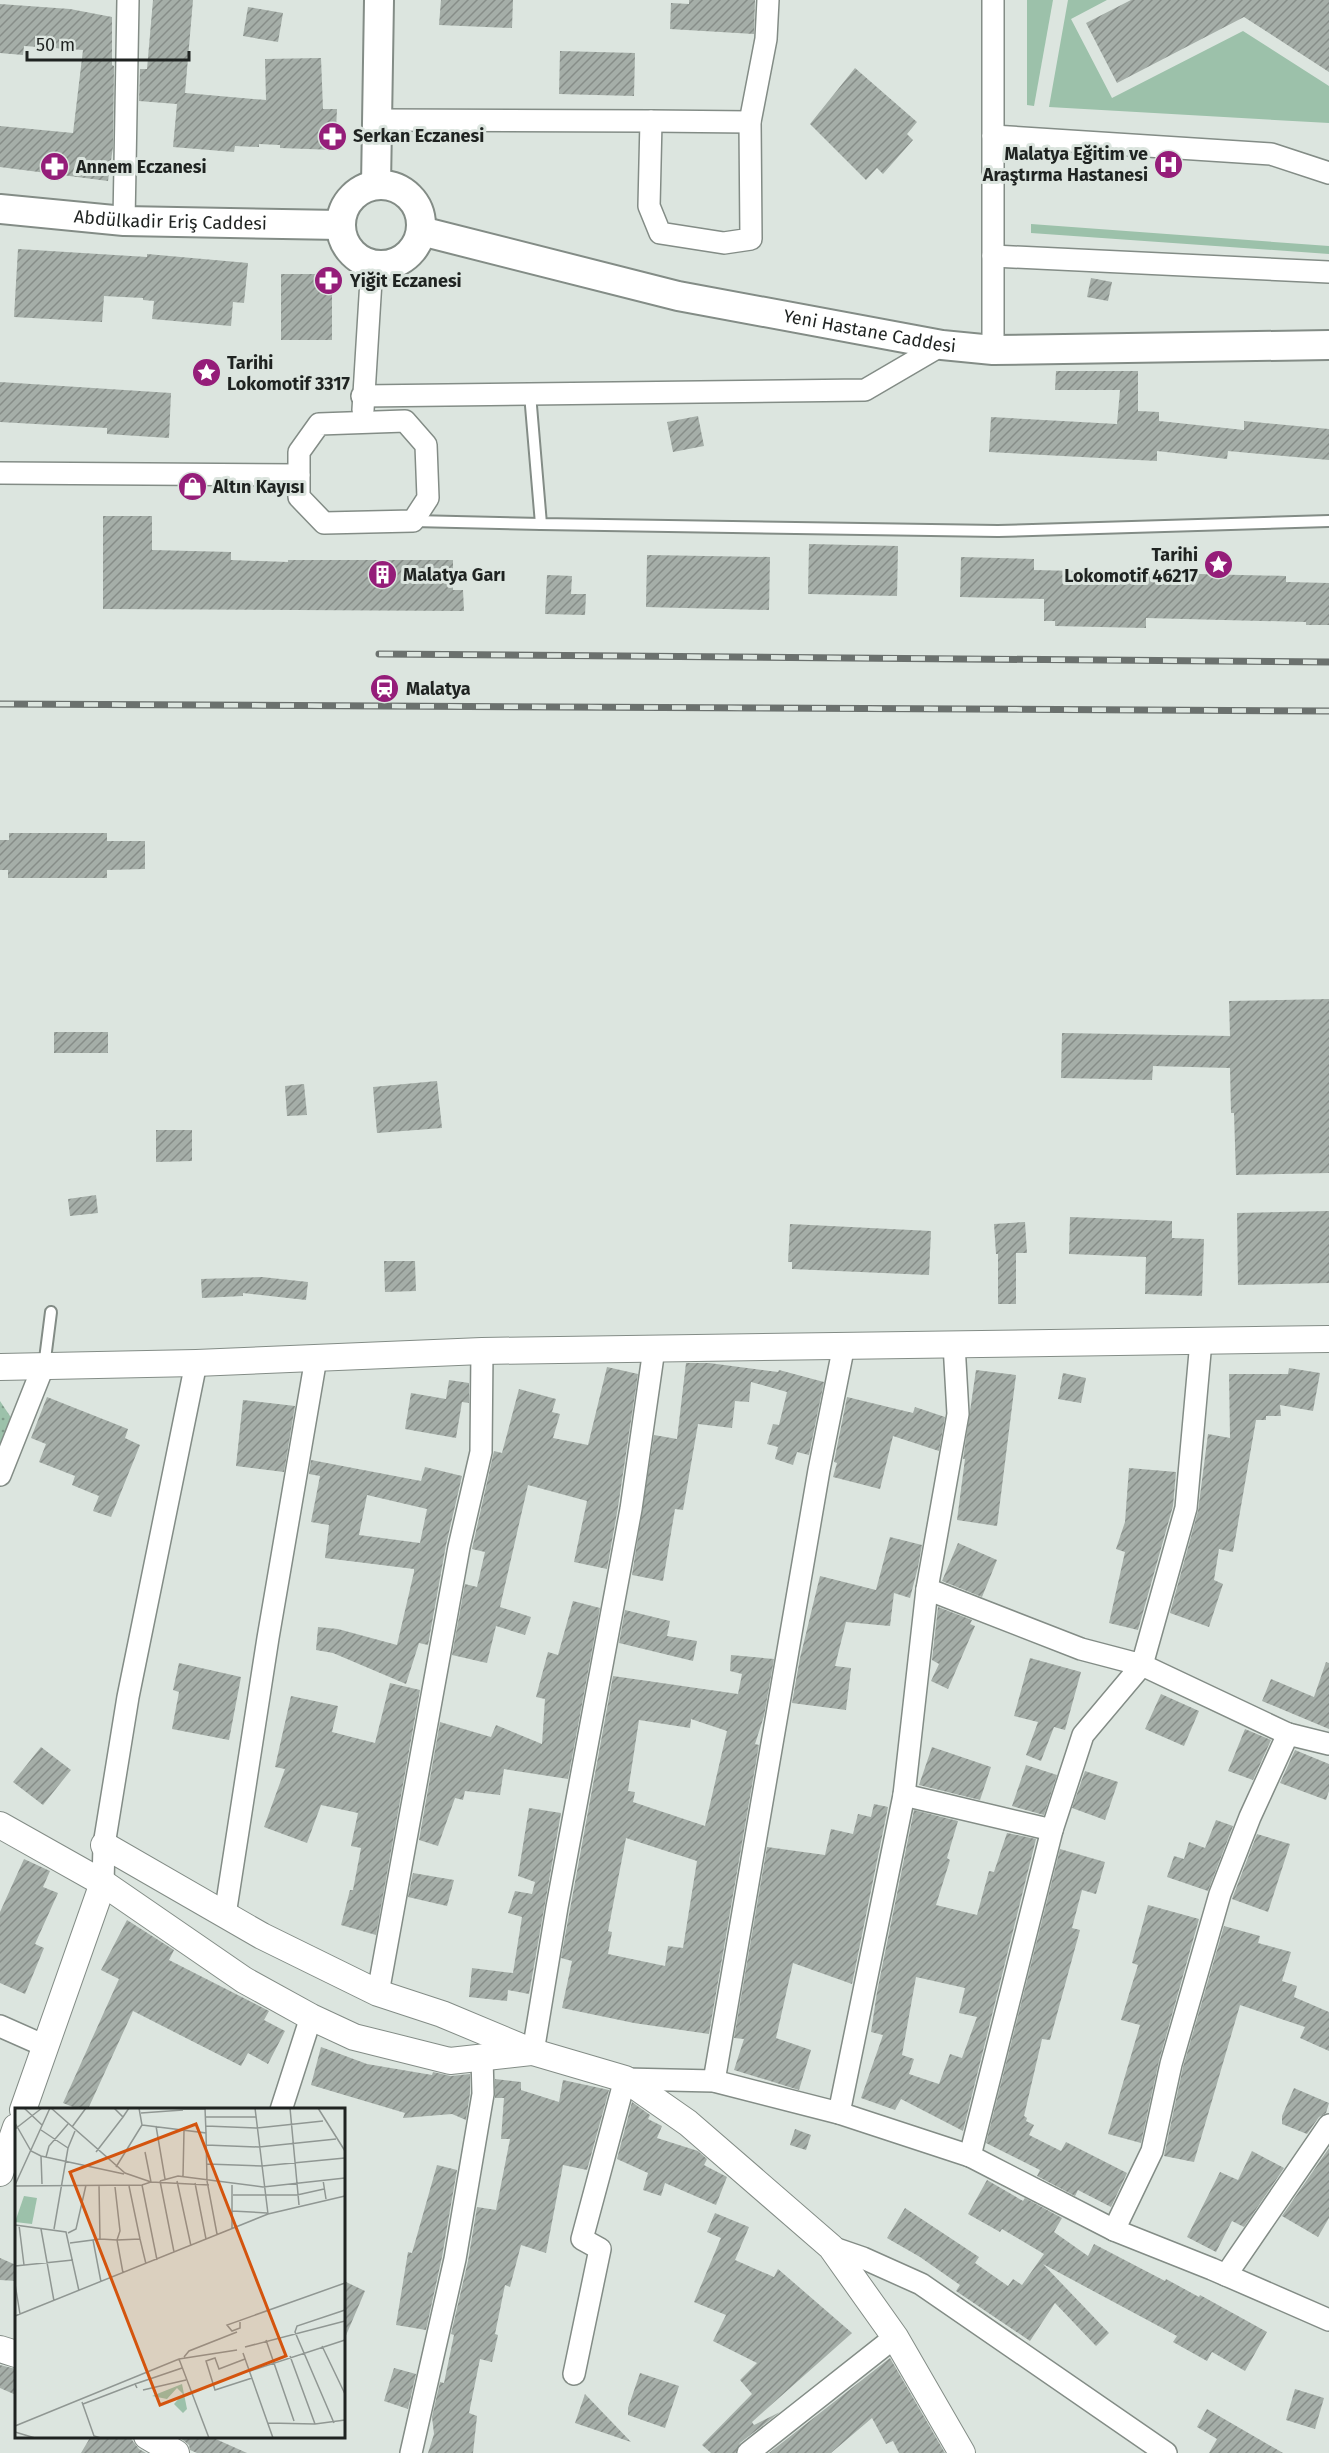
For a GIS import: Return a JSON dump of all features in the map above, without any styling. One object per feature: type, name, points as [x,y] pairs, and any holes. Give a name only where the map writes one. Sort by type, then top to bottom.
[{"type":"main road","points":[[376,185],[379,0]]},
{"type":"main road","points":[[376,185],[397,187],[416,205],[421,217],[421,231],[417,243],[409,254],[386,265],[372,264],[360,259],[349,250],[343,239],[340,225],[342,212],[348,200],[358,191],[376,185]]},
{"type":"main road","name":"Abdülkadir Eriş Caddesi","points":[[0,209],[124,221],[340,225]]},
{"type":"main road","name":"Yeni Hastane Caddesi","points":[[421,231],[678,296],[942,345],[993,350],[1329,345]]},
{"type":"street","points":[[124,221],[128,0]]},
{"type":"street","points":[[651,121],[649,206],[660,233],[724,243],[751,238],[750,122],[766,39],[768,0]]},
{"type":"street","points":[[993,0],[993,350]]},
{"type":"street","points":[[378,120],[750,122]]},
{"type":"street","points":[[993,135],[1271,154],[1329,173]]},
{"type":"street","points":[[993,255],[1329,272]]},
{"type":"street","points":[[363,423],[362,396],[372,264]]},
{"type":"street","points":[[362,396],[865,390],[942,345]]},
{"type":"street","points":[[405,421],[426,445],[429,498],[413,521],[324,523],[299,497],[299,452],[319,424],[363,423],[405,421]]},
{"type":"street","points":[[0,473],[299,475]]},
{"type":"street","points":[[0,1367],[196,1363],[482,1351],[1329,1339]]},
{"type":"street","points":[[970,2156],[1052,1830],[1083,1735],[1142,1665],[1186,1508],[1202,1341]]},
{"type":"street","points":[[839,2113],[904,1795],[927,1589],[958,1414],[954,1344]]},
{"type":"street","points":[[714,2081],[817,1482],[844,1345]]},
{"type":"street","points":[[532,2052],[631,1509],[654,1349]]},
{"type":"street","points":[[378,1993],[459,1546],[481,1452],[482,1351]]},
{"type":"street","points":[[225,1915],[267,1638],[316,1358]]},
{"type":"street","points":[[23,2108],[103,1883],[104,1845],[128,1696],[196,1363]]},
{"type":"street","points":[[0,1475],[44,1367]]},
{"type":"street","points":[[927,1589],[1082,1649],[1142,1665],[1288,1734],[1329,1744]]},
{"type":"street","points":[[1114,2230],[1152,2151],[1172,2064],[1220,1893],[1250,1816],[1288,1734]]},
{"type":"street","points":[[904,1795],[1052,1830]]},
{"type":"street","points":[[0,1825],[103,1883],[243,1980],[310,2017],[354,2037],[450,2061],[532,2052]]},
{"type":"street","points":[[104,1845],[262,1936],[378,1993],[442,2014],[532,2052],[625,2079],[714,2081],[839,2113],[970,2156],[1114,2230],[1329,2320]]},
{"type":"street","points":[[281,2108],[310,2017]]},
{"type":"street","points":[[0,2026],[45,2046]]},
{"type":"street","points":[[411,2453],[455,2259],[483,2094],[482,2057]]},
{"type":"street","points":[[625,2079],[688,2123],[831,2247],[896,2337],[962,2453]]},
{"type":"street","points":[[574,2374],[600,2249],[582,2239],[625,2079]]},
{"type":"street","points":[[1226,2275],[1329,2125]]},
{"type":"street","points":[[0,2173],[15,2130]]},
{"type":"street","points":[[831,2247],[863,2258],[921,2284],[1166,2453]]},
{"type":"street","points":[[748,2453],[896,2337]]},
{"type":"street","points":[[0,2349],[15,2354]]},
{"type":"street","points":[[150,2438],[176,2453]]},
{"type":"lane","points":[[530,394],[542,524]]},
{"type":"lane","points":[[413,521],[998,531],[1329,521]]},
{"type":"lane","points":[[44,1367],[51,1312]]},
{"type":"green space","points":[[1027,0],[1053,0],[1034,106],[1027,105]]},
{"type":"green space","points":[[1068,0],[1107,0],[1071,19],[1112,98],[1243,31],[1329,86],[1329,123],[1049,107]]},
{"type":"green space","points":[[1031,224],[1329,246],[1329,254],[1031,233]]},
{"type":"green space","points":[[0,1401],[14,1422],[0,1452]]},
{"type":"building","points":[[153,0],[193,0],[185,93],[266,100],[265,59],[321,58],[323,109],[337,109],[335,150],[280,148],[280,145],[259,144],[259,147],[235,146],[234,152],[173,147],[177,104],[139,101],[140,69],[147,69]]},
{"type":"building","points":[[441,0],[513,0],[512,28],[439,25]]},
{"type":"building","points":[[689,0],[755,0],[754,34],[670,29],[671,3],[689,4]]},
{"type":"building","points":[[1131,0],[1329,0],[1329,72],[1244,17],[1117,83],[1086,23]]},
{"type":"building","points":[[0,4],[70,9],[112,17],[113,147],[108,181],[0,167],[0,126],[73,133],[83,50],[24,46],[23,55],[0,53]]},
{"type":"building","points":[[248,7],[283,13],[278,42],[243,36]]},
{"type":"building","points":[[560,51],[635,53],[634,96],[559,94]]},
{"type":"building","points":[[855,68],[917,122],[907,134],[913,140],[883,174],[877,168],[866,180],[810,124]]},
{"type":"building","points":[[18,249],[147,257],[147,254],[248,263],[244,303],[233,302],[231,326],[152,319],[154,301],[143,300],[143,298],[104,296],[102,322],[14,317]]},
{"type":"building","points":[[281,274],[332,274],[332,340],[281,340]]},
{"type":"building","points":[[1091,278],[1112,282],[1108,301],[1087,297]]},
{"type":"building","points":[[1056,371],[1138,371],[1138,411],[1159,412],[1159,421],[1244,430],[1244,421],[1329,429],[1329,460],[1228,451],[1227,459],[1157,451],[1157,461],[989,452],[991,417],[1117,424],[1120,390],[1055,390]]},
{"type":"building","points":[[0,382],[171,393],[169,438],[107,434],[107,428],[0,422]]},
{"type":"building","points":[[698,416],[704,446],[673,452],[667,422]]},
{"type":"building","points":[[103,516],[152,516],[152,550],[231,552],[231,560],[288,562],[288,560],[453,560],[453,590],[463,590],[464,611],[103,609]]},
{"type":"building","points":[[809,544],[898,546],[897,596],[808,594]]},
{"type":"building","points":[[647,555],[770,557],[769,610],[646,607]]},
{"type":"building","points":[[961,557],[1034,559],[1034,570],[1286,576],[1286,582],[1329,583],[1329,625],[1306,625],[1306,622],[1146,618],[1146,628],[1055,626],[1055,621],[1044,621],[1044,599],[960,597]]},
{"type":"building","points":[[547,575],[572,576],[571,594],[586,594],[585,615],[545,614]]},
{"type":"building","points":[[9,833],[107,833],[107,841],[145,841],[145,869],[107,870],[107,878],[8,878],[8,870],[0,870],[0,840],[9,840]]},
{"type":"building","points":[[1329,999],[1329,1173],[1236,1175],[1230,1068],[1153,1066],[1152,1080],[1061,1078],[1062,1033],[1230,1036],[1229,1001]]},
{"type":"building","points":[[54,1032],[108,1032],[108,1053],[54,1053]]},
{"type":"building","points":[[437,1081],[442,1128],[377,1133],[373,1087]]},
{"type":"building","points":[[304,1084],[307,1115],[287,1116],[285,1086]]},
{"type":"building","points":[[156,1130],[192,1130],[192,1161],[156,1162]]},
{"type":"building","points":[[96,1195],[98,1213],[70,1216],[68,1199]]},
{"type":"building","points":[[1329,1211],[1329,1283],[1238,1285],[1237,1213]]},
{"type":"building","points":[[1070,1217],[1172,1221],[1172,1238],[1204,1239],[1202,1296],[1145,1294],[1146,1257],[1069,1254]]},
{"type":"building","points":[[1025,1222],[1027,1253],[1016,1253],[1016,1304],[998,1304],[998,1254],[996,1254],[994,1224]]},
{"type":"building","points":[[790,1224],[931,1231],[929,1275],[792,1269],[792,1262],[788,1262]]},
{"type":"building","points":[[384,1261],[415,1261],[416,1291],[385,1292]]},
{"type":"building","points":[[262,1277],[308,1282],[306,1300],[243,1293],[243,1296],[202,1298],[201,1279]]},
{"type":"building","points":[[686,1363],[709,1363],[778,1372],[779,1370],[824,1382],[809,1455],[797,1452],[793,1465],[775,1459],[778,1447],[767,1444],[773,1424],[779,1425],[787,1392],[751,1382],[749,1402],[735,1401],[732,1428],[698,1424],[683,1510],[675,1509],[663,1581],[632,1575],[654,1435],[677,1439]]},
{"type":"building","points":[[607,1367],[638,1374],[607,1569],[574,1562],[587,1501],[528,1485],[500,1607],[531,1617],[525,1635],[496,1626],[487,1663],[452,1655],[465,1584],[477,1587],[485,1552],[472,1549],[494,1451],[502,1453],[519,1389],[556,1399],[552,1412],[560,1414],[553,1438],[588,1445]]},
{"type":"building","points":[[1289,1368],[1320,1373],[1313,1411],[1280,1405],[1281,1416],[1266,1416],[1266,1420],[1256,1420],[1233,1552],[1219,1549],[1214,1580],[1223,1584],[1209,1627],[1170,1613],[1198,1511],[1208,1434],[1230,1438],[1229,1374],[1288,1374]]},
{"type":"building","points":[[976,1370],[1016,1375],[997,1526],[957,1520]]},
{"type":"building","points":[[1063,1373],[1086,1378],[1081,1403],[1058,1399]]},
{"type":"building","points":[[449,1380],[469,1383],[469,1403],[462,1402],[456,1438],[405,1429],[411,1393],[446,1399]]},
{"type":"building","points":[[47,1397],[128,1429],[125,1438],[140,1445],[111,1517],[93,1511],[99,1496],[72,1485],[75,1476],[39,1462],[46,1444],[31,1438]]},
{"type":"building","points":[[847,1397],[913,1413],[915,1407],[945,1417],[939,1451],[893,1436],[880,1489],[833,1477]]},
{"type":"building","points":[[243,1400],[295,1406],[284,1472],[236,1466]]},
{"type":"building","points":[[311,1460],[421,1481],[425,1467],[462,1476],[446,1545],[428,1645],[419,1643],[406,1684],[333,1653],[316,1650],[318,1627],[338,1629],[397,1645],[414,1569],[325,1558],[329,1525],[311,1522],[320,1476],[309,1474]],"holes":[[[367,1495],[427,1509],[420,1543],[359,1535]]]},
{"type":"building","points":[[1129,1468],[1176,1472],[1173,1506],[1138,1630],[1109,1623],[1125,1552],[1116,1549],[1125,1522]]},
{"type":"building","points":[[890,1537],[922,1545],[918,1567],[910,1598],[894,1593],[890,1626],[846,1622],[835,1666],[851,1668],[846,1710],[792,1703],[800,1658],[820,1576],[876,1590]]},
{"type":"building","points":[[958,1543],[997,1560],[982,1597],[942,1581]]},
{"type":"building","points":[[573,1601],[600,1608],[568,1779],[504,1769],[500,1795],[465,1791],[463,1800],[455,1798],[438,1846],[419,1840],[440,1722],[491,1737],[496,1725],[542,1744],[545,1699],[536,1697],[548,1652],[558,1655]]},
{"type":"building","points":[[938,1607],[972,1620],[970,1624],[975,1626],[948,1689],[931,1681],[939,1664],[932,1660]]},
{"type":"building","points":[[625,1610],[670,1621],[667,1636],[697,1641],[693,1661],[619,1643]]},
{"type":"building","points":[[731,1655],[774,1659],[764,1716],[755,1744],[759,1745],[709,2034],[634,2023],[562,2008],[572,1961],[561,1958],[613,1676],[738,1694],[742,1674],[730,1671]],"holes":[[[691,1719],[727,1731],[705,1826],[633,1802],[635,1792],[628,1791],[639,1720],[690,1728]],[[626,1838],[697,1861],[683,1948],[668,1946],[665,1966],[608,1954],[612,1932],[608,1931]]]},
{"type":"building","points":[[1030,1658],[1081,1672],[1065,1730],[1054,1727],[1041,1761],[1026,1755],[1038,1722],[1014,1716]]},
{"type":"building","points":[[1326,1662],[1329,1663],[1329,1729],[1262,1701],[1271,1679],[1314,1697]]},
{"type":"building","points":[[179,1663],[241,1677],[229,1740],[172,1729],[179,1692],[173,1690]]},
{"type":"building","points":[[390,1683],[420,1690],[376,1935],[341,1925],[350,1890],[353,1890],[361,1848],[351,1846],[358,1813],[321,1805],[307,1843],[264,1827],[285,1769],[275,1767],[291,1696],[338,1706],[332,1732],[375,1743]]},
{"type":"building","points":[[1161,1694],[1199,1711],[1184,1746],[1145,1729]]},
{"type":"building","points":[[1245,1729],[1271,1740],[1253,1780],[1228,1771]]},
{"type":"building","points":[[41,1747],[71,1770],[43,1805],[13,1782]]},
{"type":"building","points":[[932,1747],[991,1767],[980,1800],[919,1785]]},
{"type":"building","points":[[1295,1750],[1329,1764],[1329,1791],[1326,1800],[1280,1783]]},
{"type":"building","points":[[1026,1765],[1057,1775],[1044,1815],[1012,1806]]},
{"type":"building","points":[[1085,1771],[1118,1782],[1105,1820],[1072,1808]]},
{"type":"building","points":[[874,1804],[888,1807],[852,1984],[793,1963],[776,2038],[811,2050],[799,2090],[734,2070],[744,2039],[734,2038],[767,1847],[825,1855],[831,1829],[853,1834],[858,1814],[871,1817]]},
{"type":"building","points":[[529,1808],[561,1813],[529,1994],[508,1990],[507,2001],[469,1997],[472,1968],[513,1973],[522,1917],[508,1913],[515,1891],[532,1894],[535,1882],[518,1876]]},
{"type":"building","points":[[914,1810],[958,1821],[947,1858],[950,1860],[936,1905],[977,1915],[989,1871],[994,1872],[1007,1833],[1036,1839],[963,2131],[901,2099],[895,2110],[861,2098],[883,2035],[871,2032]],"holes":[[[916,1977],[965,1988],[959,2013],[977,2017],[962,2058],[950,2054],[939,2084],[909,2074],[914,2059],[902,2055]]]},
{"type":"building","points":[[1216,1820],[1233,1826],[1208,1891],[1167,1877],[1174,1856],[1184,1859],[1189,1842],[1205,1848]]},
{"type":"building","points":[[1257,1834],[1290,1844],[1268,1912],[1232,1899]]},
{"type":"building","points":[[1060,1849],[1105,1862],[1096,1894],[1082,1890],[1072,1928],[1080,1930],[1050,2040],[1042,2039],[1024,2116],[1027,2118],[1026,2121],[1034,2125],[1029,2135],[1061,2151],[1066,2142],[1127,2173],[1111,2207],[1078,2190],[1075,2196],[1037,2176],[1040,2170],[986,2143]]},
{"type":"building","points":[[24,1859],[50,1871],[43,1887],[58,1893],[35,1944],[44,1948],[25,1994],[0,1983],[0,1912]]},
{"type":"building","points":[[413,1873],[454,1880],[447,1906],[408,1897]]},
{"type":"building","points":[[1148,1905],[1199,1919],[1159,2061],[1141,2143],[1108,2134],[1140,2025],[1121,2020],[1138,1965],[1132,1963]]},
{"type":"building","points":[[127,1920],[174,1950],[169,1960],[269,2011],[264,2020],[285,2031],[268,2064],[248,2053],[241,2066],[133,2011],[88,2108],[76,2108],[63,2103],[119,1979],[101,1970]]},
{"type":"building","points":[[1224,1926],[1260,1936],[1258,1943],[1291,1952],[1282,1981],[1297,1986],[1294,1997],[1329,2012],[1329,2051],[1300,2038],[1305,2027],[1240,2005],[1194,2162],[1164,2156],[1183,2067]]},
{"type":"building","points":[[321,2047],[367,2064],[432,2075],[433,2072],[451,2076],[470,2074],[466,2120],[452,2114],[403,2118],[405,2113],[311,2085]]},
{"type":"building","points":[[495,2079],[521,2082],[521,2090],[559,2102],[563,2080],[609,2090],[587,2170],[563,2165],[546,2253],[521,2245],[510,2287],[505,2285],[492,2362],[480,2359],[469,2413],[477,2416],[473,2453],[428,2453],[434,2434],[432,2417],[440,2382],[444,2383],[454,2335],[451,2334],[468,2261],[477,2207],[496,2210],[510,2139],[501,2139],[504,2098],[495,2098]]},
{"type":"building","points":[[1294,2088],[1329,2103],[1326,2113],[1319,2117],[1307,2134],[1282,2124],[1282,2116]]},
{"type":"building","points":[[632,2102],[650,2115],[648,2119],[662,2126],[657,2138],[698,2151],[707,2159],[704,2165],[727,2177],[716,2205],[665,2183],[661,2196],[643,2190],[648,2173],[617,2159]]},
{"type":"building","points":[[795,2129],[811,2135],[806,2150],[790,2145]]},
{"type":"building","points":[[1329,2148],[1329,2218],[1318,2237],[1282,2216]]},
{"type":"building","points":[[1252,2151],[1284,2168],[1244,2227],[1232,2221],[1216,2252],[1187,2237],[1220,2172],[1238,2180]]},
{"type":"building","points":[[437,2165],[457,2170],[442,2257],[426,2330],[396,2325],[408,2252],[412,2253]]},
{"type":"building","points":[[987,2180],[1023,2201],[1025,2198],[1062,2218],[1054,2232],[1088,2256],[1094,2244],[1165,2281],[1166,2279],[1199,2297],[1200,2295],[1267,2332],[1245,2371],[1212,2352],[1207,2361],[1173,2342],[1177,2336],[1043,2264],[1109,2333],[1096,2346],[1055,2303],[1030,2341],[956,2291],[960,2285],[920,2257],[887,2238],[905,2208],[979,2257],[975,2263],[1008,2286],[1013,2279],[1022,2285],[1044,2254],[1002,2229],[1000,2232],[968,2214]]},
{"type":"building","points":[[715,2213],[749,2227],[735,2260],[774,2277],[778,2269],[852,2333],[752,2422],[754,2425],[780,2412],[740,2443],[736,2453],[711,2453],[702,2445],[752,2394],[740,2380],[757,2363],[713,2341],[726,2315],[694,2302],[721,2238],[707,2232]]},
{"type":"building","points":[[0,2258],[15,2265],[15,2281],[0,2280]]},
{"type":"building","points":[[345,2281],[365,2291],[345,2338]]},
{"type":"building","points":[[890,2358],[945,2453],[899,2453],[893,2441],[886,2444],[872,2418],[831,2453],[769,2453]]},
{"type":"building","points":[[0,2365],[15,2369],[15,2395],[0,2388]]},
{"type":"building","points":[[394,2368],[416,2374],[408,2409],[384,2401]]},
{"type":"building","points":[[640,2373],[679,2386],[665,2428],[628,2415],[628,2408]]},
{"type":"building","points":[[1295,2389],[1324,2398],[1315,2429],[1286,2420]]},
{"type":"building","points":[[585,2394],[631,2442],[575,2423]]},
{"type":"building","points":[[1207,2409],[1283,2453],[1209,2453],[1217,2439],[1197,2427]]},
{"type":"building","points":[[90,2438],[131,2438],[139,2449],[146,2453],[81,2453]]},
{"type":"building","points":[[180,2438],[213,2438],[247,2453],[197,2453],[190,2450],[189,2445]]},
{"type":"railway","points":[[379,654],[1329,662]]},
{"type":"railway","points":[[0,704],[1329,711]]},
{"type":"place","name":"Serkan Eczanesi","points":[[332,136]]},
{"type":"place","name":"Malatya Eğitim ve Araştırma Hastanesi","points":[[1169,164]]},
{"type":"place","name":"Annem Eczanesi","points":[[55,167]]},
{"type":"place","name":"Yiğit Eczanesi","points":[[329,281]]},
{"type":"place","name":"Tarihi Lokomotif 3317","points":[[206,373]]},
{"type":"place","name":"Altın Kayısı","points":[[192,487]]},
{"type":"place","name":"Tarihi Lokomotif 46217","points":[[1219,565]]},
{"type":"place","name":"Malatya Garı","points":[[382,575]]},
{"type":"place","name":"Malatya","points":[[385,689]]}]
